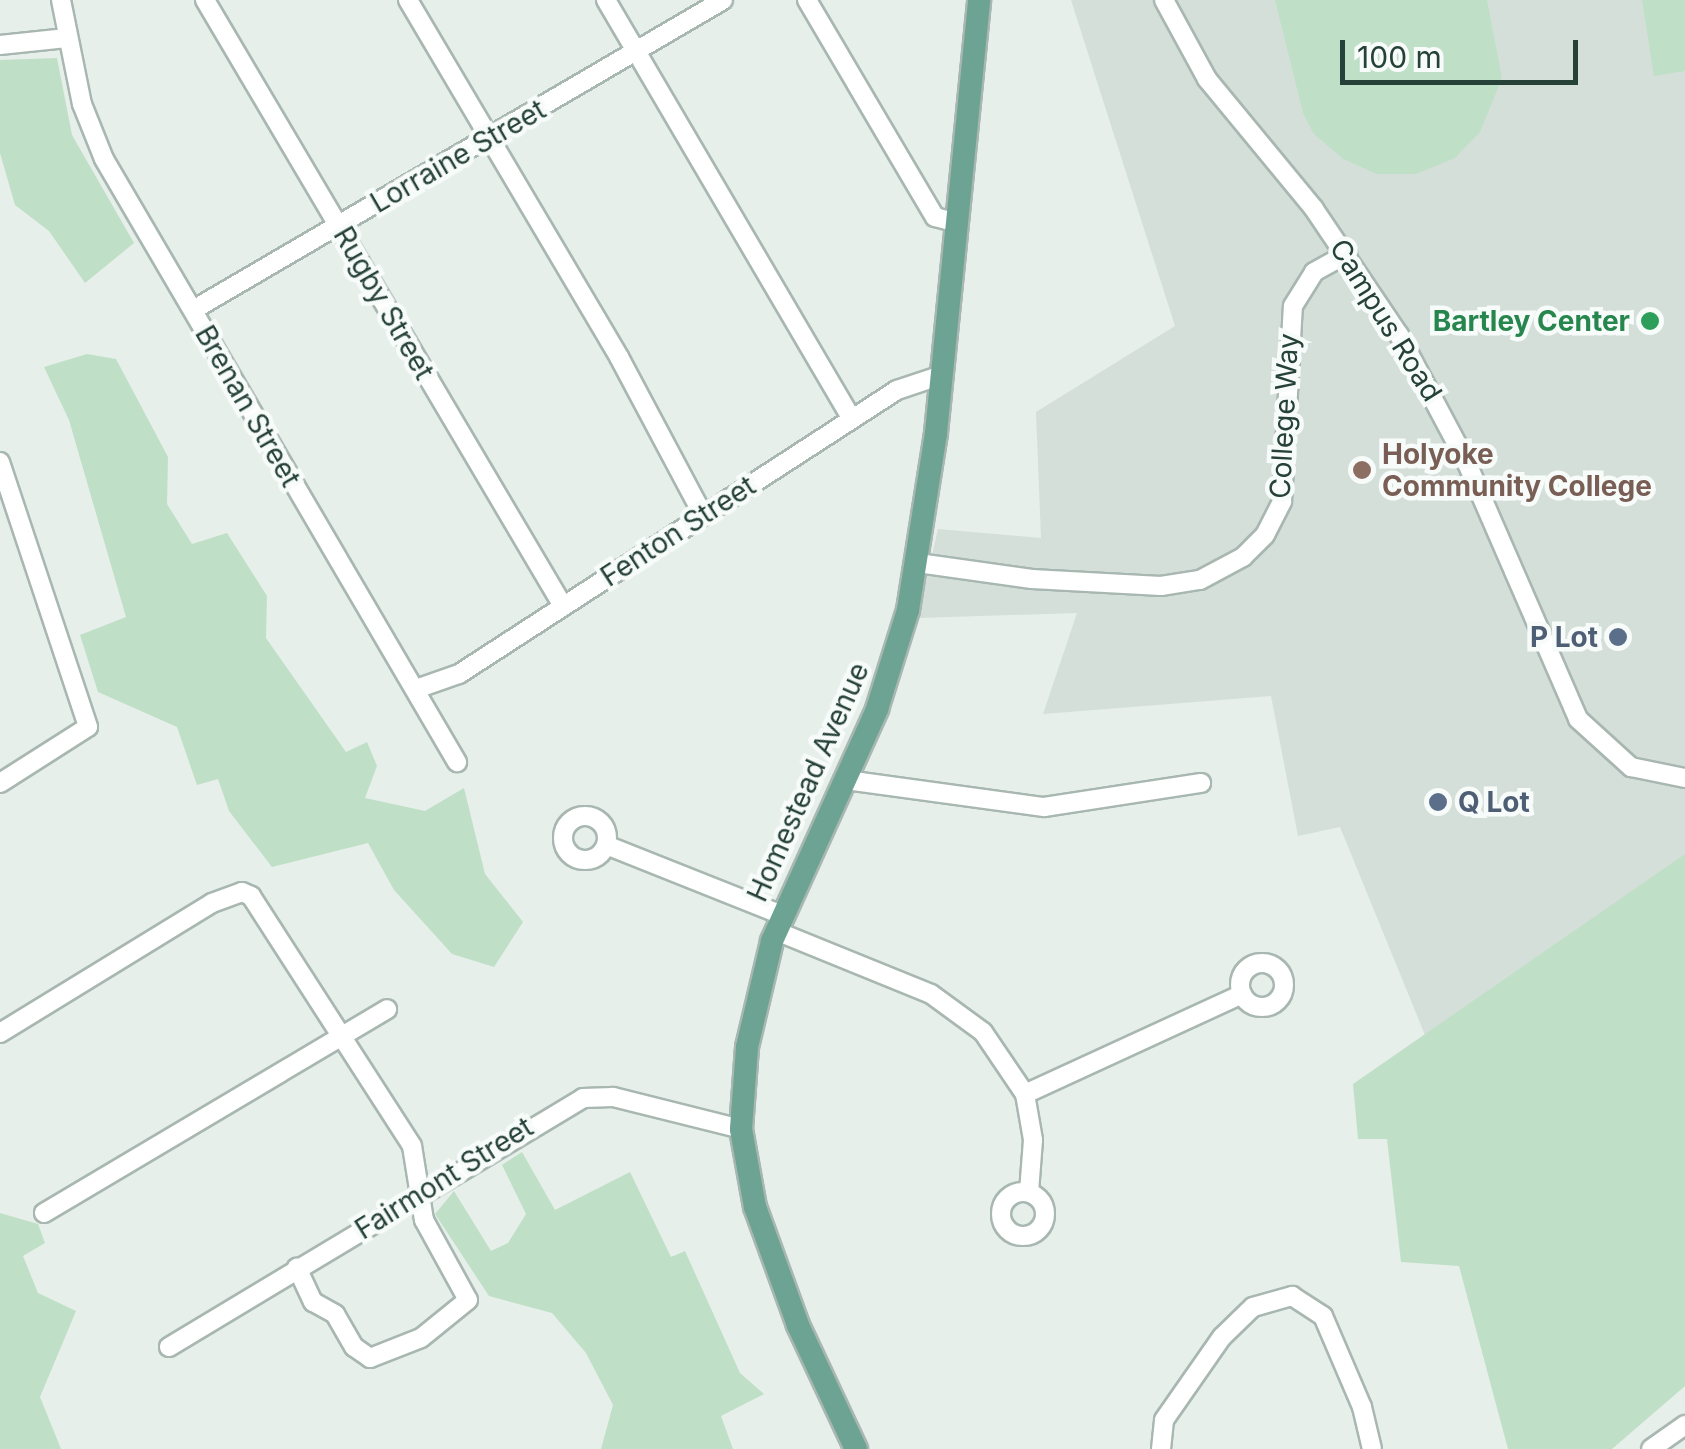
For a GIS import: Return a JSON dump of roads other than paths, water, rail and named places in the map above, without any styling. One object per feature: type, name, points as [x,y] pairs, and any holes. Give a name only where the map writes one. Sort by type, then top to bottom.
[{"type":"main road","name":"Homestead Avenue","points":[[856,1449],[765,1244],[741,1129],[753,1006],[779,923],[846,780],[888,676],[918,562],[942,375],[979,0]]},
{"type":"street","name":"Brenan Street","points":[[60,0],[92,132],[457,762]]},
{"type":"street","name":"Rugby Street","points":[[205,0],[563,606]]},
{"type":"street","points":[[408,0],[492,137],[703,515]]},
{"type":"street","points":[[606,0],[852,419]]},
{"type":"street","name":"Lorraine Street","points":[[193,310],[722,0]]},
{"type":"street","points":[[807,0],[935,217],[957,224]]},
{"type":"street","name":"Campus Road","points":[[1164,0],[1207,79],[1347,254],[1447,420],[1578,718],[1631,766],[1685,778]]},
{"type":"street","points":[[0,45],[67,38]]},
{"type":"street","name":"College Way","points":[[918,562],[1032,579],[1162,586],[1200,580],[1243,557],[1265,535],[1282,501],[1293,306],[1314,272],[1347,254]]},
{"type":"street","name":"Fenton Street","points":[[416,688],[445,683],[897,390],[942,375]]},
{"type":"street","points":[[0,462],[88,727],[0,783]]},
{"type":"street","points":[[846,780],[1044,807],[1201,783]]},
{"type":"street","points":[[606,845],[945,1001],[994,1044],[1026,1094],[1033,1140],[1029,1192]]},
{"type":"street","points":[[0,1033],[212,902],[243,892],[261,906],[412,1146],[422,1174],[419,1192],[424,1220],[468,1300],[421,1338],[370,1358],[354,1347],[336,1314],[313,1302],[297,1268]]},
{"type":"street","points":[[1026,1094],[1242,994]]},
{"type":"street","points":[[44,1213],[388,1009]]},
{"type":"street","name":"Fairmont Street","points":[[168,1347],[419,1192],[583,1098],[613,1097],[741,1129]]},
{"type":"street","points":[[1161,1449],[1164,1420],[1222,1338],[1253,1306],[1292,1296],[1323,1316],[1362,1406],[1372,1449]]},
{"type":"street","points":[[1651,1449],[1685,1425]]},
{"type":"place","name":"Bartley Center","points":[[1650,321]]},
{"type":"place","name":"Holyoke Community College","points":[[1362,470]]},
{"type":"place","name":"P Lot","points":[[1618,637]]},
{"type":"place","name":"Q Lot","points":[[1438,802]]}]
